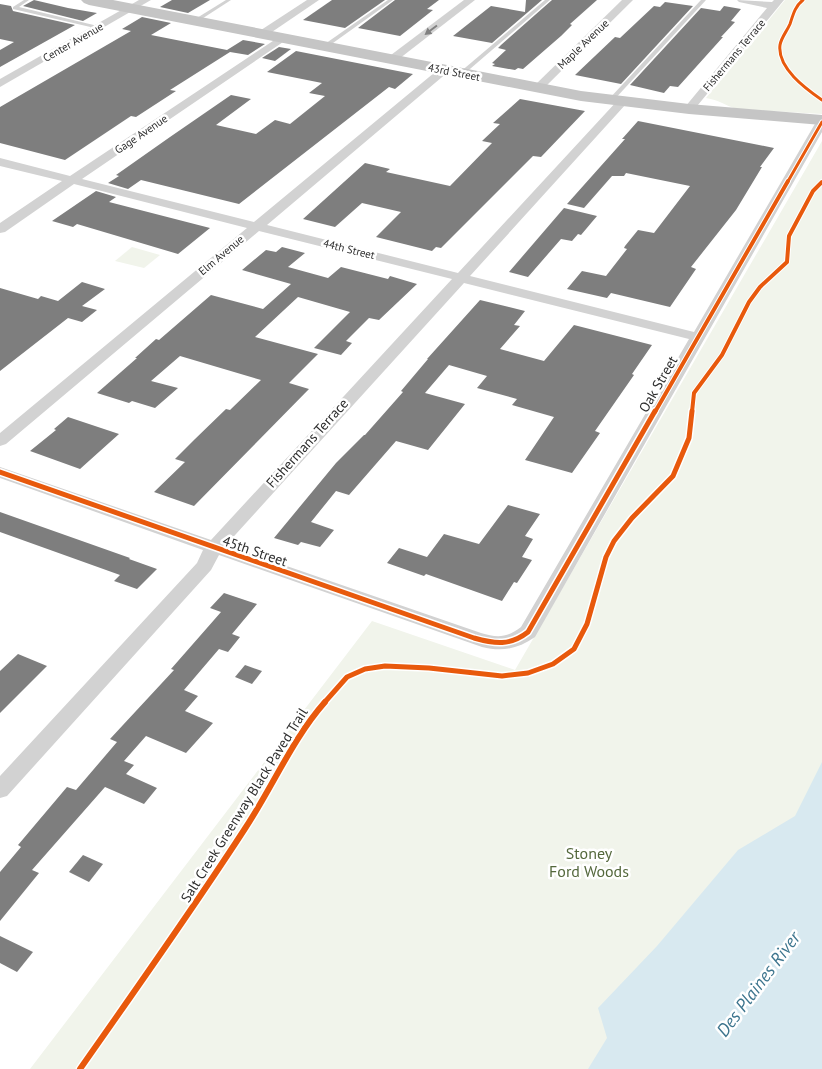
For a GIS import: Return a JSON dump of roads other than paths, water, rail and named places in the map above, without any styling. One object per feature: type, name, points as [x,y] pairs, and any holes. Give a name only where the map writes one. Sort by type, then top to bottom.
[{"type":"main road","name":"43rd Street","points":[[89,0],[139,4],[195,21],[537,88],[616,101],[822,121]]},
{"type":"street","points":[[262,34],[314,0]]},
{"type":"street","points":[[391,60],[470,0]]},
{"type":"street","name":"Maple Avenue","points":[[537,88],[628,0]]},
{"type":"street","points":[[742,0],[777,3]]},
{"type":"street","name":"Fishermans Terrace","points":[[689,109],[777,3]]},
{"type":"street","name":"Center Avenue","points":[[0,84],[139,4]]},
{"type":"street","name":"Gage Avenue","points":[[0,229],[282,38]]},
{"type":"street","name":"Elm Avenue","points":[[0,441],[444,70]]},
{"type":"street","name":"Fishermans Terrace","points":[[0,790],[205,566],[212,548],[459,277],[616,101]]},
{"type":"street","name":"Oak Street","points":[[504,645],[518,641],[528,632],[822,121]]},
{"type":"street","name":"44th Street","points":[[0,162],[698,337]]},
{"type":"street","name":"45th Street","points":[[0,472],[212,548],[474,638],[504,645]]},
{"type":"lane","points":[[27,0],[15,8],[99,27]]},
{"type":"lane","points":[[195,21],[229,0]]},
{"type":"lane","points":[[324,47],[390,0]]},
{"type":"lane","points":[[461,74],[548,0]]},
{"type":"lane","points":[[616,101],[704,0]]},
{"type":"water","name":"Des Plaines River","points":[[822,762],[822,1069],[588,1069],[607,1038],[598,1008],[657,946],[738,850],[795,816]]},
{"type":"park label","name":"Stoney Ford Woods","points":[[589,862]]}]
